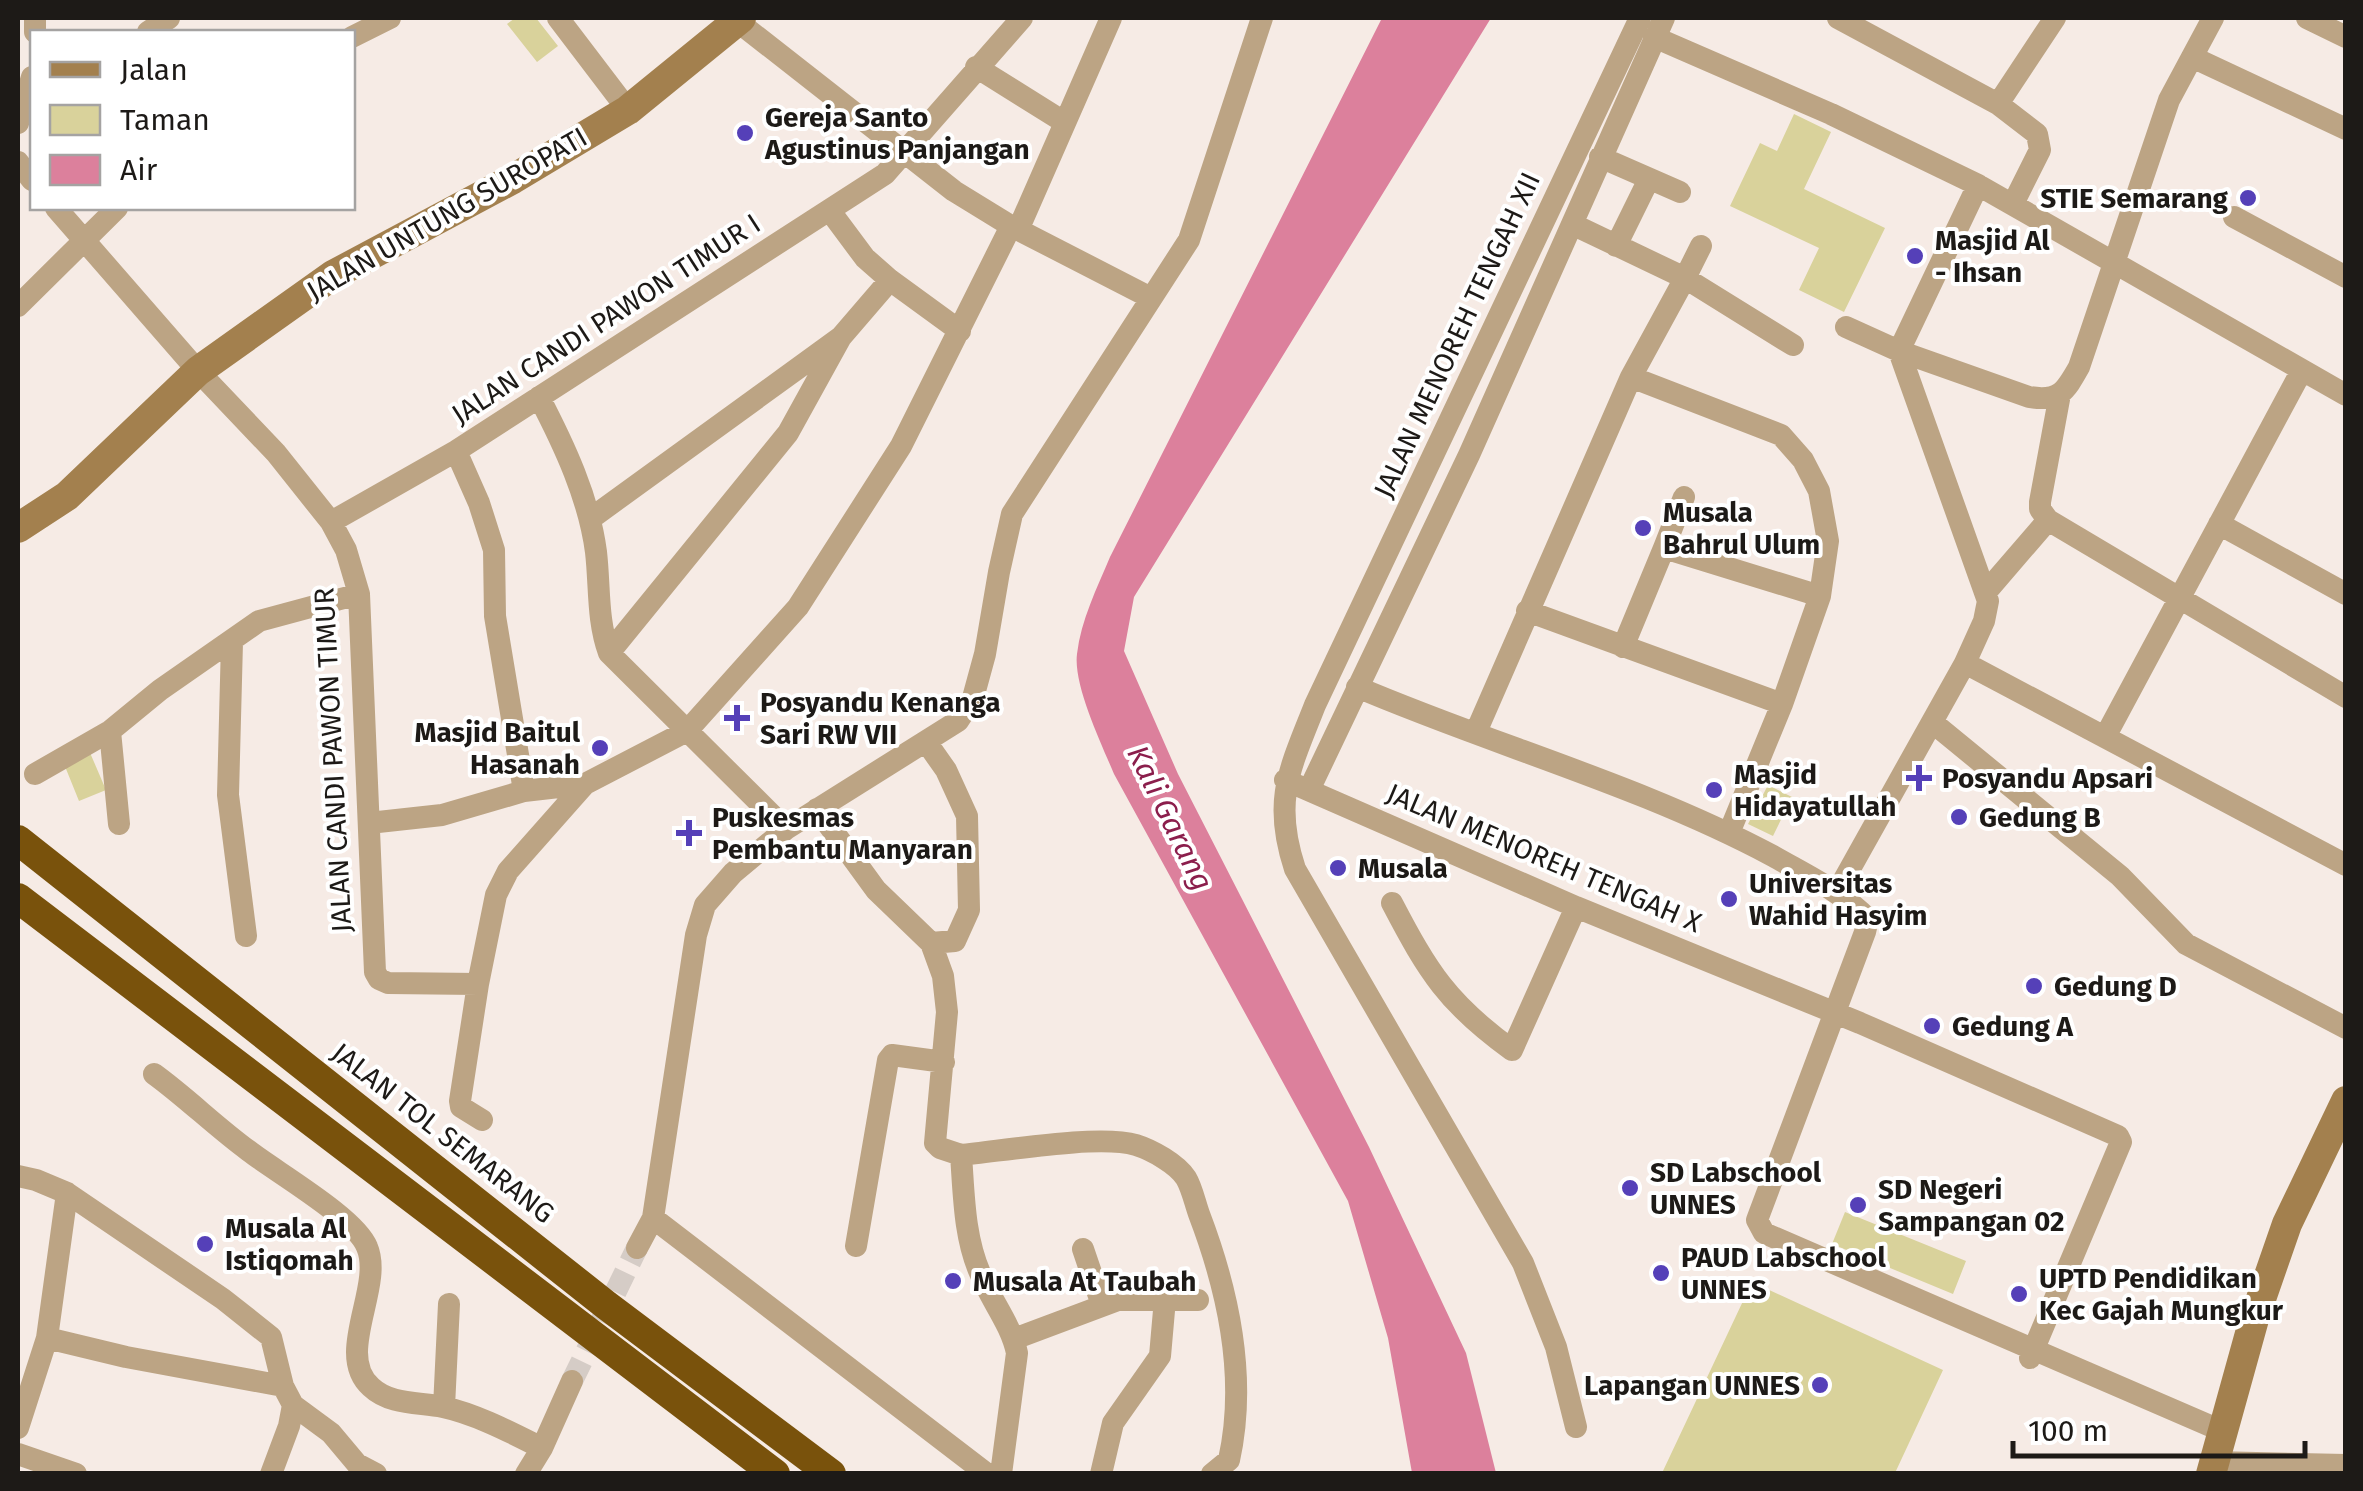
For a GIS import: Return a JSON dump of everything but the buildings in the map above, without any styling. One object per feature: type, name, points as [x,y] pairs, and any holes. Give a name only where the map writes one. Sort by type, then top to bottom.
[{"type":"highway","name":"JALAN TOL SEMARANG","points":[[18,840],[606,1305],[831,1474]]},
{"type":"highway","points":[[18,898],[775,1474]]},
{"type":"main road","name":"JALAN UNTUNG SUROPATI","points":[[18,528],[67,496],[198,370],[333,275],[513,179],[628,110],[739,19]]},
{"type":"main road","points":[[2213,1468],[2254,1319],[2287,1224],[2346,1102]]},
{"type":"street","points":[[355,36],[390,18]]},
{"type":"street","points":[[558,18],[628,110]]},
{"type":"street","name":"JALAN CANDI PAWON TIMUR I","points":[[331,522],[456,451],[884,174],[1022,18]]},
{"type":"street","points":[[482,1120],[461,1108],[460,1101],[496,895],[508,871],[585,784],[687,730],[798,607],[901,446],[1014,228],[1111,18]]},
{"type":"street","points":[[638,1248],[653,1218],[696,936],[705,905],[733,873],[786,829],[927,743],[958,721],[973,698],[1012,514],[1189,240],[1262,18]]},
{"type":"street","name":"JALAN MENOREH TENGAH XII","points":[[1576,1427],[1556,1347],[1523,1263],[1295,869],[1284,830],[1286,780],[1328,677],[1640,18]]},
{"type":"street","points":[[1838,18],[1998,104],[2031,128],[2040,140],[2040,150],[2013,204]]},
{"type":"street","points":[[1998,104],[2055,18]]},
{"type":"street","points":[[2212,18],[2169,100],[2079,367],[2060,394],[2040,502],[2048,520],[2346,696]]},
{"type":"street","points":[[2307,18],[2346,37]]},
{"type":"street","points":[[739,19],[954,191],[1014,228],[1151,298]]},
{"type":"street","points":[[1310,790],[1469,456],[1659,27],[1978,185],[2346,395]]},
{"type":"street","points":[[2192,57],[2346,129]]},
{"type":"street","points":[[976,67],[1064,122]]},
{"type":"street","points":[[18,123],[30,84]]},
{"type":"street","points":[[1600,157],[1680,192]]},
{"type":"street","points":[[1616,246],[1649,179]]},
{"type":"street","points":[[1837,892],[1965,663],[1984,621],[1986,592],[1899,351],[1978,185]]},
{"type":"street","name":"JALAN CANDI PAWON TIMUR","points":[[58,210],[276,453],[331,522],[346,550],[359,594],[374,972],[388,983],[478,984]]},
{"type":"street","points":[[18,306],[116,210]]},
{"type":"street","points":[[830,211],[865,258],[960,331]]},
{"type":"street","points":[[2234,217],[2346,278]]},
{"type":"street","points":[[1574,225],[1685,278],[1793,344]]},
{"type":"street","points":[[1476,732],[1630,377],[1701,246]]},
{"type":"street","points":[[609,654],[788,433],[841,338],[890,280]]},
{"type":"street","points":[[1846,327],[1899,351],[2028,398],[2047,400],[2060,394]]},
{"type":"street","points":[[590,519],[841,338]]},
{"type":"street","points":[[2105,737],[2302,370]]},
{"type":"street","points":[[1630,377],[1782,435],[1819,491],[1824,514],[1828,560],[1820,596],[1782,704],[1729,833]]},
{"type":"street","points":[[540,397],[561,440],[590,519],[601,630],[609,654],[786,829]]},
{"type":"street","points":[[456,451],[494,550],[495,616],[524,790]]},
{"type":"street","points":[[1623,647],[1684,497]]},
{"type":"street","points":[[1986,592],[2048,520]]},
{"type":"street","points":[[2219,524],[2346,594]]},
{"type":"street","points":[[1664,548],[1820,596]]},
{"type":"street","points":[[34,774],[110,731],[160,690],[259,621],[359,594]]},
{"type":"street","points":[[1527,611],[1782,704]]},
{"type":"street","points":[[232,642],[228,795],[246,936]]},
{"type":"street","points":[[1965,663],[2346,865]]},
{"type":"street","points":[[1357,688],[1601,779],[1729,833],[1837,892],[1868,918],[1757,1220],[1760,1228],[2031,1354],[2222,1431]]},
{"type":"street","points":[[1932,722],[2120,876],[2186,944],[2346,1028]]},
{"type":"street","points":[[110,731],[119,824]]},
{"type":"street","points":[[927,743],[946,770],[967,816],[968,835],[969,910],[955,941],[931,942]]},
{"type":"street","name":"JALAN MENOREH TENGAH X","points":[[1286,780],[2118,1136],[2120,1142],[2031,1354]]},
{"type":"street","points":[[369,822],[442,816],[524,790],[585,784]]},
{"type":"street","points":[[816,809],[876,890],[931,942],[942,976],[947,1012],[936,1143],[940,1148],[961,1155],[1101,1141],[1134,1144],[1159,1156],[1186,1177],[1214,1254],[1234,1354],[1234,1439],[1229,1460],[1212,1474]]},
{"type":"street","points":[[1392,903],[1437,983],[1473,1022],[1512,1050],[1576,907]]},
{"type":"street","points":[[856,1246],[888,1060],[892,1055],[944,1062]]},
{"type":"street","points":[[154,1074],[359,1234],[368,1247],[371,1271],[358,1342],[359,1369],[370,1386],[390,1398],[444,1407],[542,1448]]},
{"type":"street","points":[[961,1155],[968,1235],[979,1272],[1014,1339],[1017,1353],[1001,1474]]},
{"type":"street","points":[[18,1176],[67,1193],[223,1299],[271,1337],[288,1395],[290,1426],[271,1474]]},
{"type":"street","points":[[18,1428],[47,1338],[67,1193]]},
{"type":"street","points":[[653,1218],[987,1474]]},
{"type":"street","points":[[1083,1250],[1102,1305]]},
{"type":"street","points":[[1014,1339],[1102,1305],[1140,1298],[1198,1300]]},
{"type":"street","points":[[1101,1474],[1113,1423],[1160,1356],[1165,1299]]},
{"type":"street","points":[[444,1407],[449,1304]]},
{"type":"street","points":[[47,1338],[288,1395],[331,1432],[357,1464],[376,1474]]},
{"type":"street","points":[[526,1474],[572,1381]]},
{"type":"street","points":[[18,1454],[76,1474]]},
{"type":"street","points":[[2213,1468],[2346,1465]]},
{"type":"green space","points":[[515,18],[536,18],[558,46],[537,62],[507,24]]},
{"type":"green space","points":[[1794,114],[1831,132],[1804,189],[1885,228],[1844,312],[1799,290],[1819,248],[1730,206],[1760,143],[1777,151]]},
{"type":"green space","points":[[88,748],[106,790],[79,801],[62,759]]},
{"type":"green space","points":[[1768,785],[1792,797],[1773,836],[1748,824]]},
{"type":"green space","points":[[1845,1212],[1966,1261],[1953,1294],[1832,1244]]},
{"type":"green space","name":"Lapangan UNNES","points":[[1752,1282],[1943,1370],[1895,1473],[1662,1473]]},
{"type":"water","name":"Kali Garang","points":[[1382,18],[1491,18],[1134,597],[1124,651],[1178,774],[1369,1147],[1466,1353],[1496,1473],[1412,1473],[1388,1338],[1348,1201],[1114,774],[1090,715],[1077,667],[1082,629],[1110,557]]},
{"type":"tunnel","points":[[572,1381],[637,1248]]},
{"type":"place","name":"Gereja Santo Agustinus Panjangan","points":[[745,133]]},
{"type":"place","name":"STIE Semarang","points":[[2248,198]]},
{"type":"place","name":"Masjid Al - Ihsan","points":[[1915,256]]},
{"type":"place","name":"Musala Bahrul Ulum","points":[[1643,528]]},
{"type":"place","name":"Posyandu Kenanga Sari RW VII","points":[[737,718]]},
{"type":"place","name":"Masjid Baitul Hasanah","points":[[600,748]]},
{"type":"place","name":"Posyandu Apsari","points":[[1919,778]]},
{"type":"place","name":"Masjid Hidayatullah","points":[[1714,790]]},
{"type":"place","name":"Gedung B","points":[[1959,817]]},
{"type":"place","name":"Puskesmas Pembantu Manyaran","points":[[689,833]]},
{"type":"place","name":"Musala","points":[[1338,868]]},
{"type":"place","name":"Universitas Wahid Hasyim","points":[[1729,899]]},
{"type":"place","name":"Gedung D","points":[[2034,986]]},
{"type":"place","name":"Gedung A","points":[[1932,1026]]},
{"type":"place","name":"SD Labschool UNNES","points":[[1630,1188]]},
{"type":"place","name":"SD Negeri Sampangan 02","points":[[1858,1205]]},
{"type":"place","name":"Musala Al Istiqomah","points":[[205,1244]]},
{"type":"place","name":"PAUD Labschool UNNES","points":[[1661,1273]]},
{"type":"place","name":"Musala At Taubah","points":[[953,1281]]},
{"type":"place","name":"UPTD Pendidikan Kec Gajah Mungkur","points":[[2019,1294]]},
{"type":"place","name":"Lapangan UNNES","points":[[1820,1385]]}]
